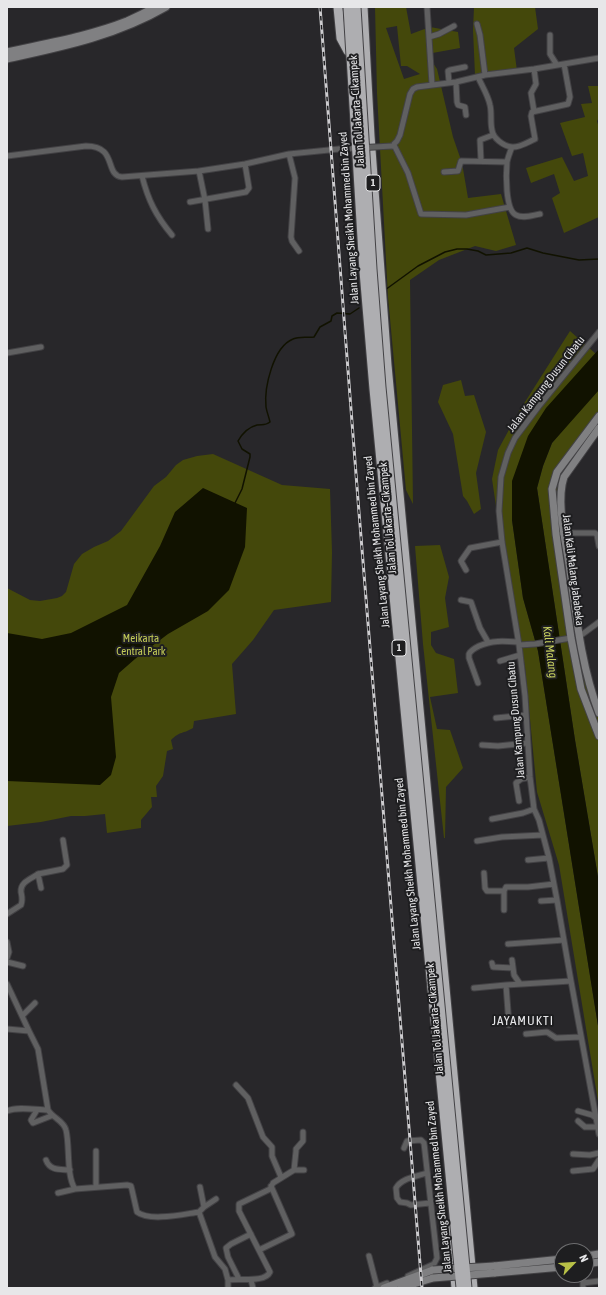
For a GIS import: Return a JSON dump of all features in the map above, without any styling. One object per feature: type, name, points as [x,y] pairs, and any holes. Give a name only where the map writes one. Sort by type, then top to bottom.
[{"type":"highway","points":[[338,7],[341,38],[348,51]]},
{"type":"highway","name":"Jalan Tol Jakarta–Cikampek","points":[[347,7],[348,51],[370,374],[408,750],[456,1288]]},
{"type":"highway","name":"Jalan Layang Sheikh Mohammed bin Zayed","points":[[347,7],[364,271],[373,381],[461,1288]]},
{"type":"highway","name":"Jalan Layang Sheikh Mohammed bin Zayed","points":[[356,7],[381,387],[467,1288]]},
{"type":"highway","name":"Jalan Tol Jakarta–Cikampek","points":[[363,7],[366,76],[386,364],[473,1288]]},
{"type":"highway","points":[[366,76],[367,7]]},
{"type":"main road","points":[[7,52],[103,29],[155,7]]},
{"type":"main road","points":[[7,59],[70,45],[107,34],[129,26],[166,7]]},
{"type":"main road","name":"Jalan Kali Malang Jababeka","points":[[599,416],[556,472],[552,489],[556,534],[571,638],[581,689],[599,736]]},
{"type":"main road","name":"Jalan Kali Malang Jababeka","points":[[599,428],[572,464],[562,482],[561,497],[564,533],[580,636],[593,696],[599,713]]},
{"type":"main road","points":[[565,598],[574,597]]},
{"type":"main road","points":[[494,1269],[554,1260]]},
{"type":"main road","points":[[378,1288],[433,1274],[494,1269],[554,1267]]},
{"type":"main road","points":[[401,1288],[433,1274]]},
{"type":"street","points":[[427,7],[432,84]]},
{"type":"street","points":[[476,24],[480,35],[485,75]]},
{"type":"street","points":[[429,37],[439,34],[454,26]]},
{"type":"street","points":[[550,35],[550,54],[557,65]]},
{"type":"street","points":[[393,146],[400,135],[408,100],[413,89],[432,84],[456,82],[485,75],[534,69],[599,58]]},
{"type":"street","points":[[534,111],[568,104],[570,97],[564,64]]},
{"type":"street","points":[[449,82],[448,71],[465,67]]},
{"type":"street","points":[[478,77],[490,104],[493,135],[500,142],[512,147],[535,139],[531,114],[534,111],[531,93],[536,84],[534,69]]},
{"type":"street","points":[[456,82],[456,102],[458,105],[464,107],[466,115]]},
{"type":"street","points":[[481,161],[480,140],[493,135]]},
{"type":"street","points":[[7,156],[95,146],[104,150],[117,176],[122,178],[199,171],[245,164],[289,154],[393,146]]},
{"type":"street","points":[[393,146],[408,173],[421,214],[466,215],[510,207]]},
{"type":"street","points":[[512,147],[507,162],[507,188],[512,212],[516,215],[524,216],[540,214]]},
{"type":"street","points":[[289,154],[295,178],[292,241],[299,251]]},
{"type":"street","points":[[444,172],[458,171],[461,161],[507,162]]},
{"type":"street","points":[[190,202],[246,192],[249,188],[245,164]]},
{"type":"street","points":[[199,171],[205,200],[208,230]]},
{"type":"street","points":[[142,176],[146,192],[152,206],[159,219],[172,235]]},
{"type":"street","name":"Jalan Kampung Dusun Cibatu","points":[[599,332],[539,406],[508,452],[501,477],[498,511],[519,644],[534,808],[549,858],[599,1134]]},
{"type":"street","points":[[7,354],[41,348]]},
{"type":"street","points":[[556,534],[595,533],[597,535],[599,546]]},
{"type":"street","points":[[466,570],[461,561],[470,548],[502,542]]},
{"type":"street","points":[[461,600],[471,602],[480,628],[488,642]]},
{"type":"street","points":[[580,636],[599,622]]},
{"type":"street","points":[[478,683],[469,654],[470,651],[488,642],[501,641],[519,644],[535,644],[571,638]]},
{"type":"street","points":[[500,661],[520,655]]},
{"type":"street","points":[[496,718],[526,715]]},
{"type":"street","points":[[482,745],[498,746],[527,742]]},
{"type":"street","points":[[519,801],[516,783],[521,778],[530,777]]},
{"type":"street","points":[[492,819],[523,813],[534,808]]},
{"type":"street","points":[[477,841],[502,837],[543,835]]},
{"type":"street","points":[[7,914],[21,905],[21,885],[38,874],[63,869],[67,865],[63,840]]},
{"type":"street","points":[[528,860],[549,858]]},
{"type":"street","points":[[484,873],[486,890],[504,891]]},
{"type":"street","points":[[38,874],[41,888]]},
{"type":"street","points":[[504,910],[504,891],[506,888],[510,886],[528,887],[554,884]]},
{"type":"street","points":[[541,901],[557,900]]},
{"type":"street","points":[[508,944],[564,940]]},
{"type":"street","points":[[7,942],[9,952],[7,958]]},
{"type":"street","points":[[512,960],[514,976],[520,984]]},
{"type":"street","points":[[7,962],[23,966]]},
{"type":"street","points":[[492,964],[496,968],[513,968]]},
{"type":"street","points":[[474,988],[571,981]]},
{"type":"street","points":[[7,984],[38,1049],[48,1110],[51,1116],[60,1121],[66,1129],[70,1170],[73,1187],[75,1189]]},
{"type":"street","points":[[506,985],[508,1025]]},
{"type":"street","points":[[7,999],[14,998]]},
{"type":"street","points":[[22,1016],[35,1003]]},
{"type":"street","points":[[7,1029],[29,1031]]},
{"type":"street","points":[[526,1034],[547,1032],[556,1038],[581,1037]]},
{"type":"street","points":[[236,1085],[248,1098],[264,1137],[272,1147],[272,1156],[281,1177]]},
{"type":"street","points":[[7,1111],[23,1109],[48,1110]]},
{"type":"street","points":[[37,1110],[31,1120],[33,1123],[51,1116]]},
{"type":"street","points":[[578,1111],[592,1115],[596,1118]]},
{"type":"street","points":[[578,1122],[585,1127],[597,1127]]},
{"type":"street","points":[[294,1170],[296,1149],[303,1142],[303,1132]]},
{"type":"street","points":[[369,1256],[378,1288],[436,1262],[437,1258],[423,1142],[421,1140],[406,1141],[404,1148]]},
{"type":"street","points":[[96,1151],[96,1187]]},
{"type":"street","points":[[573,1154],[590,1155],[599,1153]]},
{"type":"street","points":[[46,1160],[50,1168],[70,1170]]},
{"type":"street","points":[[573,1171],[593,1169],[599,1160]]},
{"type":"street","points":[[228,1280],[251,1280],[267,1276],[270,1272],[240,1211],[239,1204],[266,1191],[281,1177],[294,1170],[304,1170]]},
{"type":"street","points":[[427,1174],[406,1179],[399,1183],[396,1188],[397,1198],[400,1202],[411,1205],[430,1203]]},
{"type":"street","points":[[58,1193],[75,1189],[127,1185],[131,1186],[136,1209],[140,1214],[157,1217],[200,1212],[204,1207],[216,1199]]},
{"type":"street","points":[[259,1250],[292,1234],[271,1186]]},
{"type":"street","points":[[200,1188],[204,1207]]},
{"type":"street","points":[[200,1212],[210,1247],[215,1257],[225,1269],[228,1280],[228,1288]]},
{"type":"street","points":[[239,1279],[228,1257],[226,1248],[251,1234]]},
{"type":"street","points":[[251,1280],[253,1288]]},
{"type":"street","points":[[583,1286],[599,1281]]},
{"type":"green space","points":[[375,7],[406,7],[411,34],[430,27],[458,32],[460,48],[427,54],[437,69],[453,137],[462,163],[468,198],[501,194],[516,245],[496,251],[475,246],[439,260],[410,280],[413,504],[406,490],[388,297],[377,93]],"holes":[[[397,26],[401,66],[407,66],[420,74],[404,79],[386,28]]]},
{"type":"green space","points":[[474,7],[535,7],[538,29],[514,48],[517,71],[475,75],[473,30]]},
{"type":"green space","points":[[588,86],[599,86],[599,118],[597,121],[599,128],[599,217],[564,233],[552,198],[560,193],[554,174],[531,183],[526,168],[562,157],[574,181],[588,176],[583,153],[572,156],[560,123],[585,117],[581,104],[592,103]]},
{"type":"green space","points":[[570,331],[596,354],[512,520],[523,598],[538,651],[599,1032],[599,1107],[559,865],[537,792],[525,667],[501,540],[492,479],[498,450],[518,413]]},
{"type":"green space","points":[[461,380],[465,396],[474,395],[486,432],[476,473],[481,509],[474,514],[463,496],[453,434],[438,402],[443,385]]},
{"type":"green space","points":[[599,388],[599,428],[561,486],[581,646],[599,712],[599,883],[575,740],[537,488],[543,466],[552,443]]},
{"type":"green space","name":"Meikarta Central Park","points":[[213,454],[282,485],[330,489],[332,552],[331,602],[274,610],[253,640],[232,664],[236,714],[194,721],[193,728],[179,734],[171,740],[173,749],[167,751],[163,776],[156,786],[157,797],[151,797],[152,807],[141,820],[141,828],[107,833],[105,814],[71,816],[41,822],[7,826],[7,588],[30,600],[40,601],[62,596],[66,592],[74,564],[82,554],[108,541],[121,531],[154,486],[166,477],[176,465],[183,460]]},
{"type":"green space","points":[[440,545],[449,577],[445,598],[449,627],[431,632],[431,645],[436,653],[454,659],[458,693],[430,697],[437,729],[450,730],[463,768],[446,787],[445,838],[423,644],[415,546]]},
{"type":"water","name":"Kali Malang","points":[[599,349],[599,390],[552,443],[543,466],[537,488],[575,740],[599,883],[599,1032],[538,651],[523,598],[512,520],[512,481],[528,436],[546,408]]},
{"type":"water","points":[[203,488],[247,508],[245,547],[229,590],[208,611],[168,634],[119,673],[111,697],[116,757],[111,775],[100,785],[7,781],[7,633],[42,639],[71,633],[127,605],[160,546],[175,512]]},
{"type":"waterway","points":[[385,290],[418,266],[445,252],[457,249],[478,251],[486,255],[511,253],[527,248],[543,253],[579,260],[599,259]]},
{"type":"waterway","points":[[235,503],[242,489],[250,457],[250,454],[242,449],[238,441],[251,427],[270,422],[266,407],[268,379],[280,350],[286,343],[293,339],[314,337],[320,327],[331,321],[332,316],[337,313],[350,314],[359,308]]},
{"type":"railway","points":[[320,7],[358,500],[422,1288]]},
{"type":"district","name":"JAYAMUKTI","points":[[523,1021]]}]
